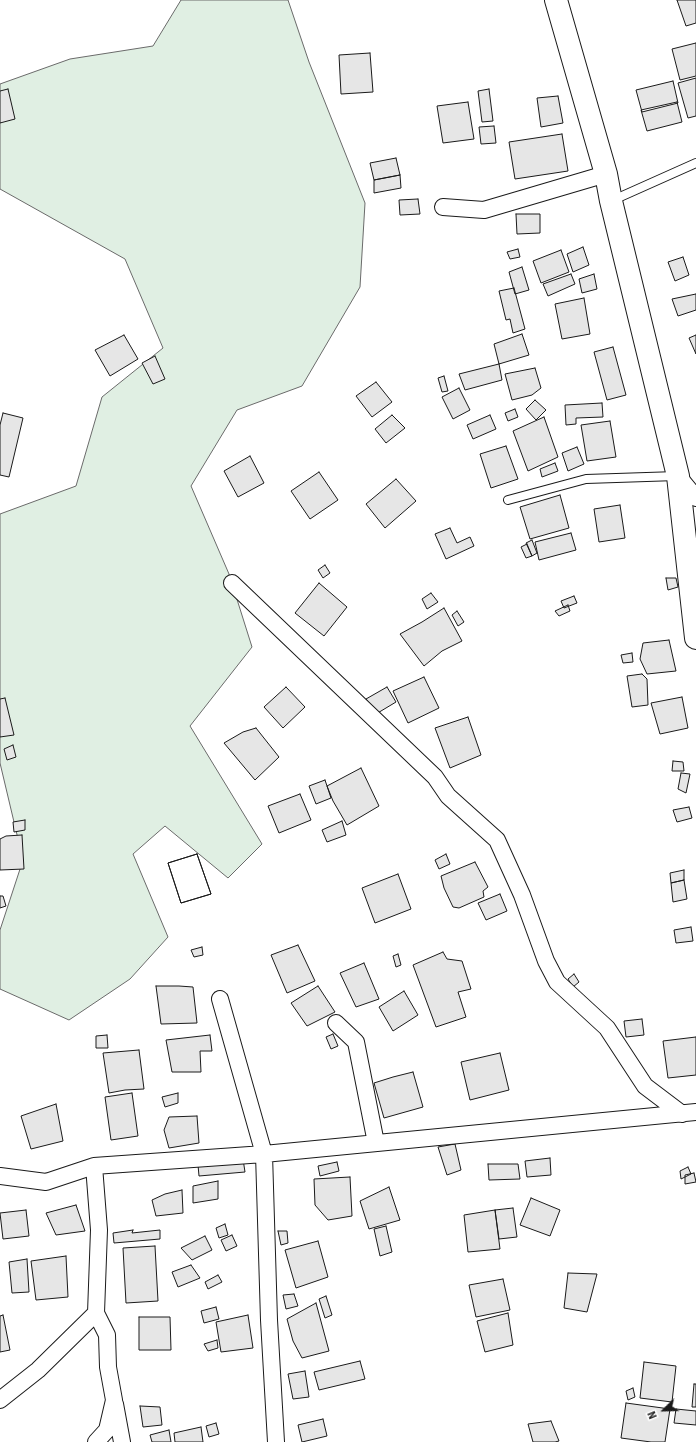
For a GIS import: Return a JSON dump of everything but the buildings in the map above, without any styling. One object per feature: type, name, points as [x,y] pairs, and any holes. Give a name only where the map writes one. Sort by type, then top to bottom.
[{"type":"highway","points":[[556,0],[606,174],[611,201],[678,476],[696,638]]},
{"type":"street","points":[[443,207],[484,210],[606,174]]},
{"type":"street","points":[[678,476],[696,498]]},
{"type":"street","points":[[232,583],[435,777],[448,796],[497,840],[522,894],[546,961],[557,982],[607,1028],[644,1086],[689,1113]]},
{"type":"street","points":[[220,999],[264,1154],[269,1320],[276,1442]]},
{"type":"street","points":[[336,1023],[356,1042],[376,1143]]},
{"type":"street","points":[[0,1176],[46,1182],[94,1166],[264,1154],[689,1113]]},
{"type":"street","points":[[94,1166],[99,1230],[96,1313],[107,1335],[108,1367],[122,1442]]},
{"type":"street","points":[[0,1400],[38,1370],[96,1313]]},
{"type":"street","points":[[96,1442],[107,1430],[114,1400]]},
{"type":"lane","points":[[611,201],[696,163]]},
{"type":"lane","points":[[508,500],[586,479],[678,476]]},
{"type":"green space","points":[[181,0],[288,0],[309,62],[365,203],[360,287],[302,386],[237,410],[191,486],[229,574],[252,647],[190,726],[262,844],[228,878],[165,826],[133,854],[168,937],[130,979],[69,1020],[0,989],[0,930],[23,860],[0,763],[0,514],[76,486],[102,397],[163,348],[125,259],[0,189],[0,84],[70,59],[153,46]]}]
